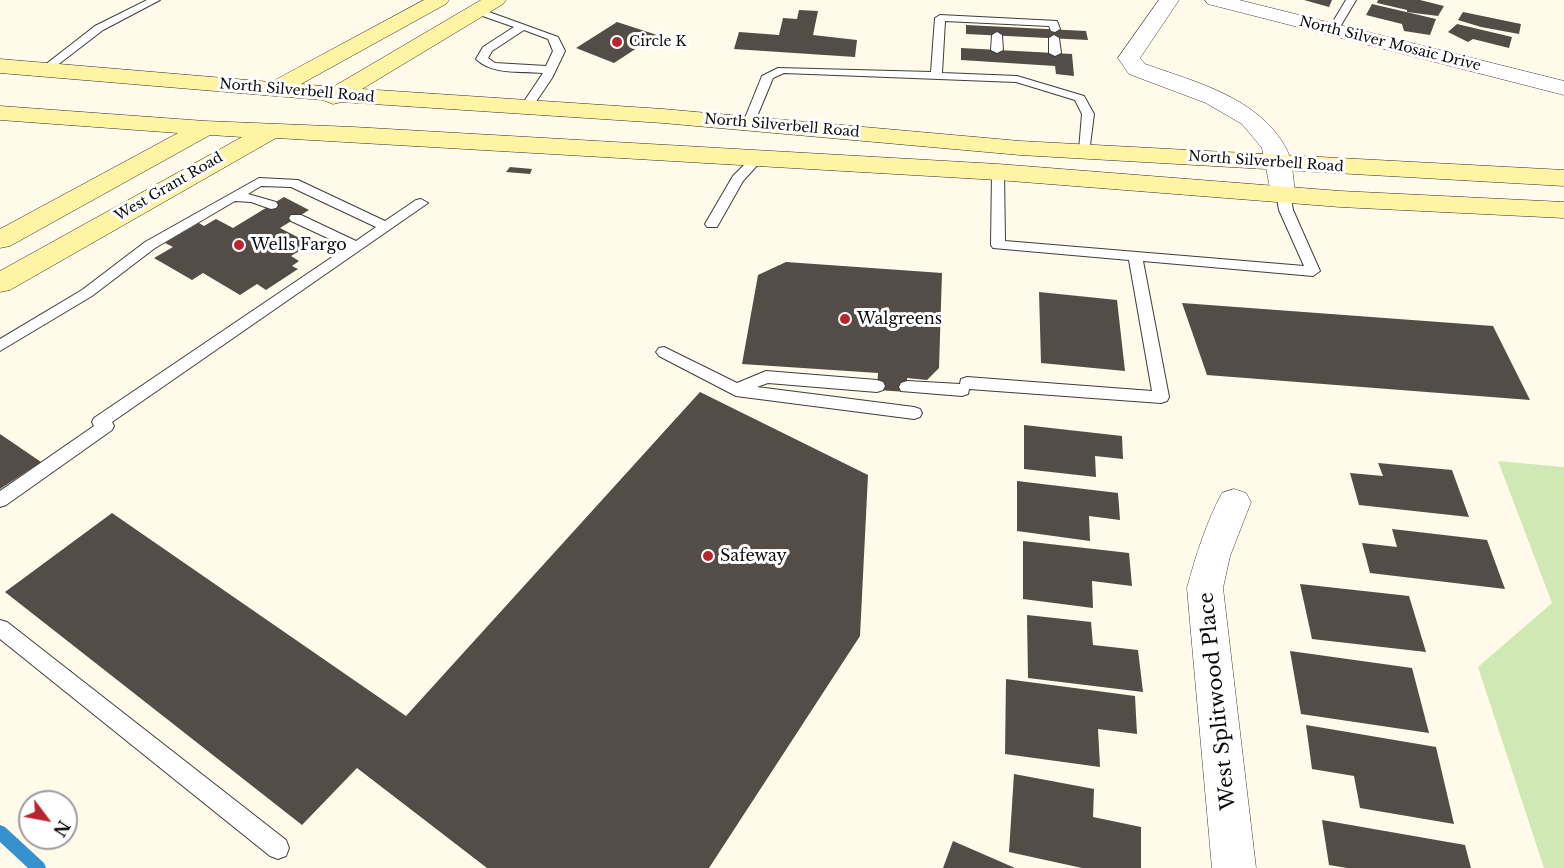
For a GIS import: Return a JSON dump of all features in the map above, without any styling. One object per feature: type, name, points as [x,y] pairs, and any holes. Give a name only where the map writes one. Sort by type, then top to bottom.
[{"type":"main road","points":[[0,240],[439,0]]},
{"type":"main road","name":"West Grant Road","points":[[0,283],[339,93],[487,5]]},
{"type":"main road","name":"North Silverbell Road","points":[[0,66],[393,99],[528,106],[749,123],[1020,148],[1564,178]]},
{"type":"main road","name":"North Silverbell Road","points":[[0,113],[205,128],[353,134],[998,172],[1340,198],[1564,210]]},
{"type":"main road","points":[[757,159],[769,148],[794,142],[963,153],[1020,148]]},
{"type":"street","points":[[1169,0],[1128,58],[1137,69],[1216,100],[1248,117],[1264,133],[1274,148],[1283,193]]},
{"type":"street","name":"North Silver Mosaic Drive","points":[[1215,0],[1564,88]]},
{"type":"street","name":"West Splitwood Place","points":[[1234,502],[1213,556],[1205,588],[1234,868]]},
{"type":"lane","points":[[47,69],[99,28],[155,0]]},
{"type":"lane","points":[[1333,30],[1351,0]]},
{"type":"lane","points":[[487,5],[523,26],[553,37],[559,51],[528,106]]},
{"type":"lane","points":[[936,76],[940,18],[997,27],[1053,23],[1055,53]]},
{"type":"lane","points":[[523,26],[487,49],[482,59],[492,66],[549,70]]},
{"type":"lane","points":[[997,27],[997,50]]},
{"type":"lane","points":[[997,62],[997,79]]},
{"type":"lane","points":[[749,123],[768,76],[782,70],[1017,80],[1080,98],[1088,114],[1085,150]]},
{"type":"lane","points":[[1058,75],[1059,91]]},
{"type":"lane","points":[[712,224],[738,179],[757,159]]},
{"type":"lane","points":[[998,172],[998,245],[1313,272],[1286,210],[1283,193]]},
{"type":"lane","points":[[0,346],[87,293],[150,245],[259,182],[293,183],[386,227]]},
{"type":"lane","points":[[232,197],[253,198],[271,205]]},
{"type":"lane","points":[[0,500],[103,424],[421,203]]},
{"type":"lane","points":[[296,218],[357,247]]},
{"type":"lane","points":[[907,387],[965,386],[1161,397],[1135,257]]},
{"type":"lane","points":[[664,352],[736,390],[914,413]]},
{"type":"lane","points":[[736,390],[766,377],[878,386]]},
{"type":"lane","points":[[0,628],[278,848]]},
{"type":"green space","points":[[1498,461],[1564,467],[1564,868],[1544,868],[1478,667],[1552,603]]},
{"type":"building","points":[[1304,0],[1332,0],[1329,7]]},
{"type":"building","points":[[1378,0],[1420,0],[1444,6],[1438,16],[1407,12],[1407,10],[1377,3]]},
{"type":"building","points":[[1372,4],[1436,19],[1430,35],[1404,31],[1402,24],[1366,15]]},
{"type":"building","points":[[799,10],[818,11],[813,35],[857,40],[855,57],[734,49],[739,32],[779,35],[783,18],[797,19]]},
{"type":"building","points":[[1463,12],[1521,24],[1519,34],[1458,20]]},
{"type":"building","name":"Circle K","points":[[617,22],[657,35],[614,63],[576,48]]},
{"type":"building","points":[[1457,24],[1512,37],[1509,48],[1473,39],[1468,42],[1448,32]]},
{"type":"building","points":[[966,25],[1086,31],[1088,40],[966,34]]},
{"type":"building","points":[[961,48],[1072,54],[1074,76],[1056,74],[1055,66],[961,60]]},
{"type":"building","points":[[510,167],[532,169],[530,174],[506,172]]},
{"type":"building","name":"Wells Fargo","points":[[284,197],[309,210],[280,228],[311,244],[291,256],[299,261],[292,266],[298,269],[266,290],[257,284],[240,295],[203,273],[192,280],[154,258],[173,247],[165,243],[199,223],[204,226],[216,219],[233,228]]},
{"type":"building","name":"Walgreens","points":[[786,262],[942,273],[939,368],[927,380],[907,378],[907,392],[877,390],[878,373],[742,364],[758,275]]},
{"type":"building","points":[[1039,292],[1117,300],[1125,371],[1041,363]]},
{"type":"building","points":[[1182,303],[1493,326],[1530,400],[1207,375]]},
{"type":"building","name":"Safeway","points":[[700,392],[868,475],[860,636],[709,868],[487,868],[357,768],[302,825],[5,592],[112,513],[406,716]]},
{"type":"building","points":[[1024,425],[1122,436],[1123,459],[1095,456],[1096,477],[1024,469]]},
{"type":"building","points":[[0,434],[41,462],[0,489]]},
{"type":"building","points":[[1378,463],[1452,470],[1469,517],[1359,505],[1350,473],[1383,476]]},
{"type":"building","points":[[1017,481],[1118,493],[1120,520],[1089,516],[1090,541],[1017,531]]},
{"type":"building","points":[[1392,529],[1487,540],[1505,589],[1370,573],[1362,543],[1397,547]]},
{"type":"building","points":[[1023,541],[1129,553],[1132,586],[1092,581],[1093,608],[1023,599]]},
{"type":"building","points":[[1300,584],[1409,596],[1426,652],[1312,639]]},
{"type":"building","points":[[1027,615],[1091,622],[1093,645],[1138,650],[1143,692],[1028,678]]},
{"type":"building","points":[[1290,651],[1412,668],[1429,733],[1301,714]]},
{"type":"building","points":[[1006,679],[1135,696],[1137,734],[1098,729],[1100,767],[1005,754]]},
{"type":"building","points":[[1306,725],[1436,747],[1454,824],[1360,808],[1354,776],[1312,769]]},
{"type":"building","points":[[1014,774],[1094,789],[1093,817],[1141,827],[1141,868],[1082,868],[1009,852]]},
{"type":"building","points":[[1322,820],[1465,845],[1471,868],[1347,868],[1329,865]]},
{"type":"building","points":[[953,841],[1015,868],[943,868]]},
{"type":"waterway","points":[[0,832],[39,868]]},
{"type":"place","name":"Circle K","points":[[617,42]]},
{"type":"place","name":"Wells Fargo","points":[[239,245]]},
{"type":"place","name":"Walgreens","points":[[845,319]]},
{"type":"place","name":"Safeway","points":[[708,556]]}]
